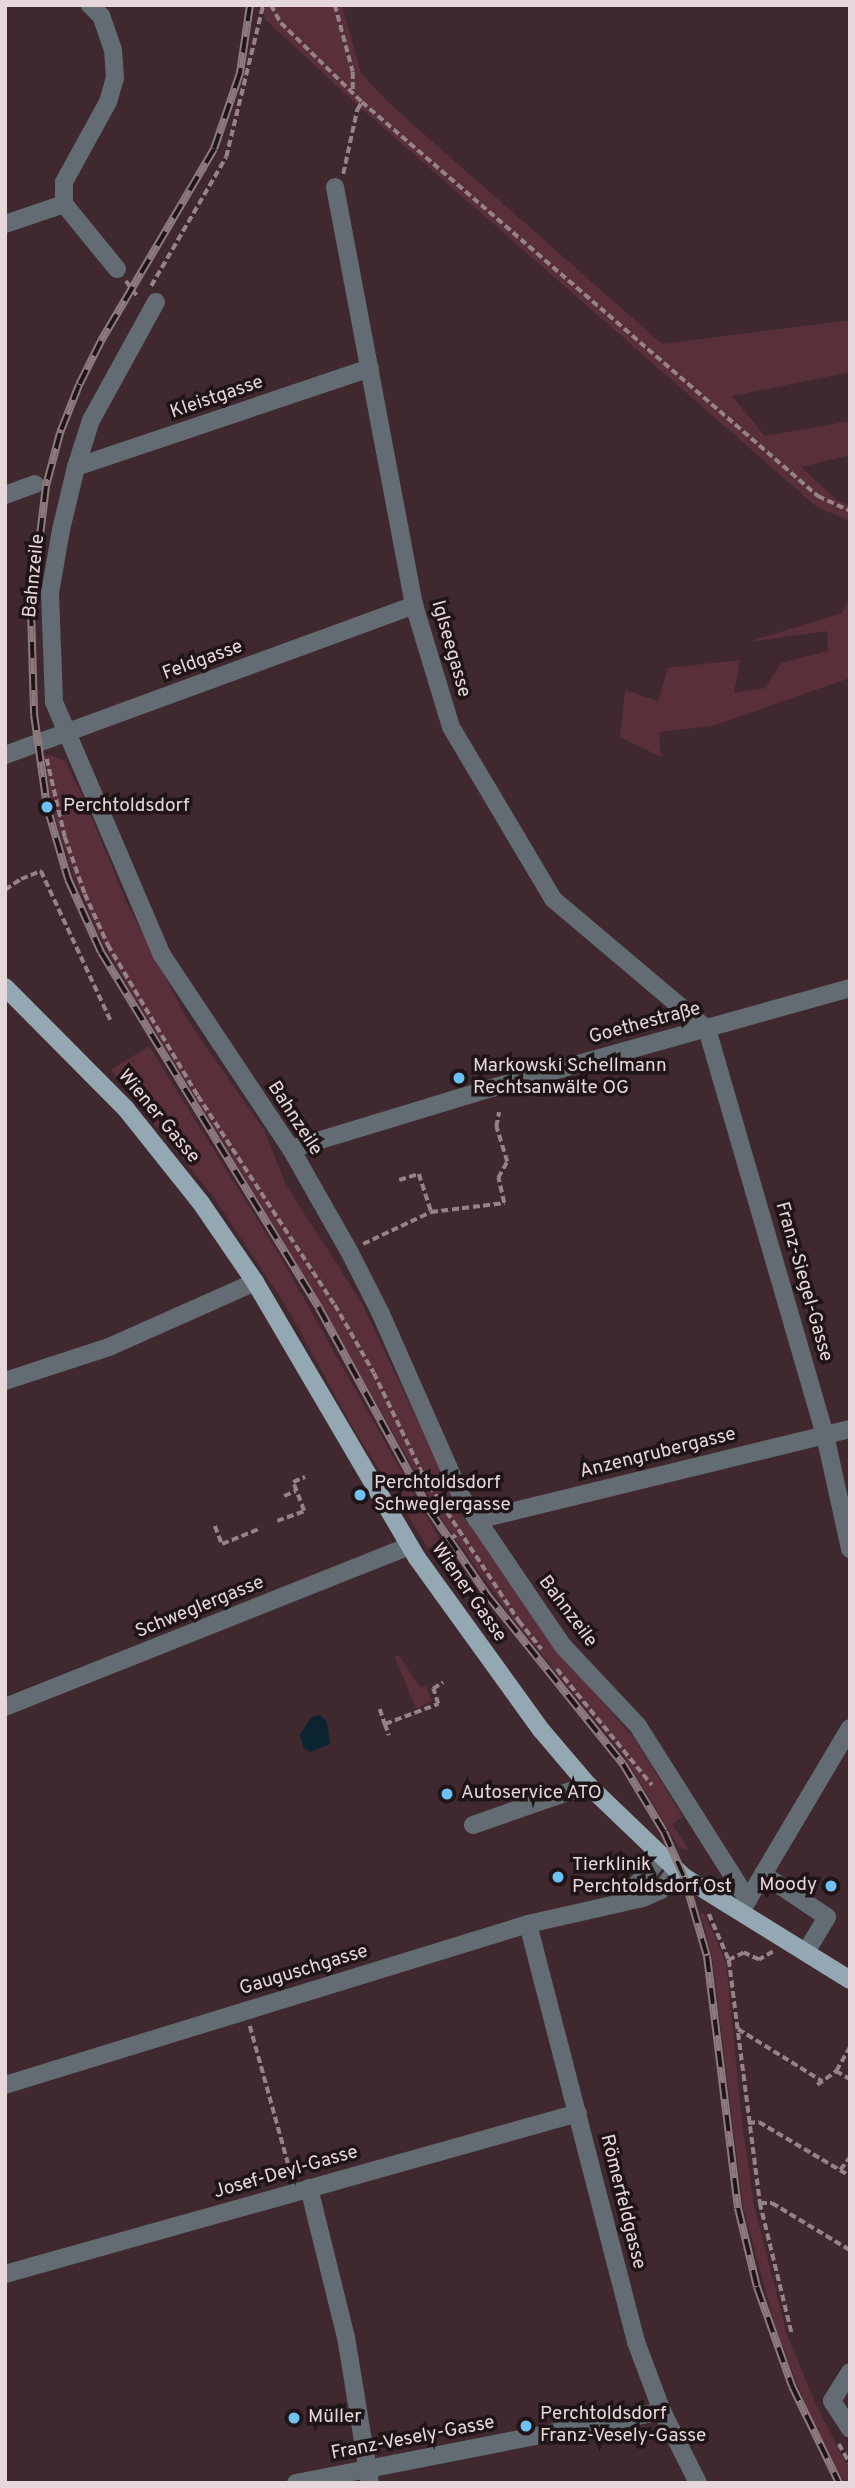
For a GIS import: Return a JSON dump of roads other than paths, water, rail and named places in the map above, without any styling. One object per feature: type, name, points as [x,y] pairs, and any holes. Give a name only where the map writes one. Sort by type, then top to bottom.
[{"type":"main road","name":"Wiener Gasse","points":[[5,987],[50,1029],[134,1118],[201,1203],[255,1282],[409,1546],[542,1731],[588,1785],[676,1871],[744,1906],[783,1938],[850,1980]]},
{"type":"street","points":[[90,5],[101,16],[113,50],[115,78],[108,102],[64,182],[64,205],[117,270]]},
{"type":"street","name":"Iglseegasse","points":[[335,187],[414,605],[451,727],[553,899],[708,1029]]},
{"type":"street","points":[[5,224],[64,205]]},
{"type":"street","name":"Bahnzeile","points":[[152,306],[91,420],[76,467],[50,593],[54,702],[162,955],[290,1149],[349,1251],[380,1312],[461,1496],[562,1646],[638,1726],[744,1906]]},
{"type":"street","name":"Kleistgasse","points":[[76,467],[370,368]]},
{"type":"street","points":[[5,495],[35,484]]},
{"type":"street","name":"Feldgasse","points":[[5,755],[414,605]]},
{"type":"street","name":"Goethestraße","points":[[290,1149],[492,1088],[850,988]]},
{"type":"street","name":"Franz-Siegel-Gasse","points":[[708,1029],[825,1435],[850,1549]]},
{"type":"street","points":[[5,1381],[109,1348],[255,1282]]},
{"type":"street","name":"Anzengrubergasse","points":[[477,1520],[850,1429]]},
{"type":"street","name":"Schweglergasse","points":[[5,1707],[409,1546]]},
{"type":"street","points":[[744,1906],[850,1728]]},
{"type":"street","points":[[473,1825],[588,1785]]},
{"type":"street","name":"Gauguschgasse","points":[[617,1902],[646,1875],[660,1857]]},
{"type":"street","name":"Gauguschgasse","points":[[5,2085],[528,1924],[643,1898],[661,1889],[676,1871]]},
{"type":"street","points":[[763,1874],[827,1917],[806,1952]]},
{"type":"street","name":"Römerfeldgasse","points":[[528,1924],[636,2342],[662,2411],[698,2483]]},
{"type":"street","name":"Josef-Deyl-Gasse","points":[[5,2274],[578,2113]]},
{"type":"street","points":[[303,2190],[346,2337],[369,2476]]},
{"type":"street","points":[[850,2372],[832,2400],[850,2429]]},
{"type":"street","name":"Franz-Vesely-Gasse","points":[[296,2483],[369,2476],[662,2411]]},
{"type":"water","points":[[320,1715],[327,1722],[330,1744],[310,1752],[303,1747],[300,1734],[312,1717]]},
{"type":"railway","points":[[250,5],[240,73],[214,149],[101,341],[79,385],[60,433],[46,486],[31,610],[34,714],[47,807],[68,879],[101,952],[319,1308],[430,1511],[487,1595],[623,1764],[664,1832],[684,1877],[707,1956],[738,2208],[757,2287],[792,2386],[839,2483]]},
{"type":"place","name":"Perchtoldsdorf","points":[[47,807]]},
{"type":"place","name":"Markowski Schellmann Rechtsanwälte OG","points":[[459,1078]]},
{"type":"place","name":"Perchtoldsdorf Schweglergasse","points":[[360,1495]]},
{"type":"place","name":"Autoservice ATO","points":[[447,1794]]},
{"type":"place","name":"Tierklinik Perchtoldsdorf Ost","points":[[558,1877]]},
{"type":"place","name":"Moody","points":[[831,1886]]},
{"type":"place","name":"Müller","points":[[294,2418]]},
{"type":"place","name":"Perchtoldsdorf Franz-Vesely-Gasse","points":[[526,2426]]}]
